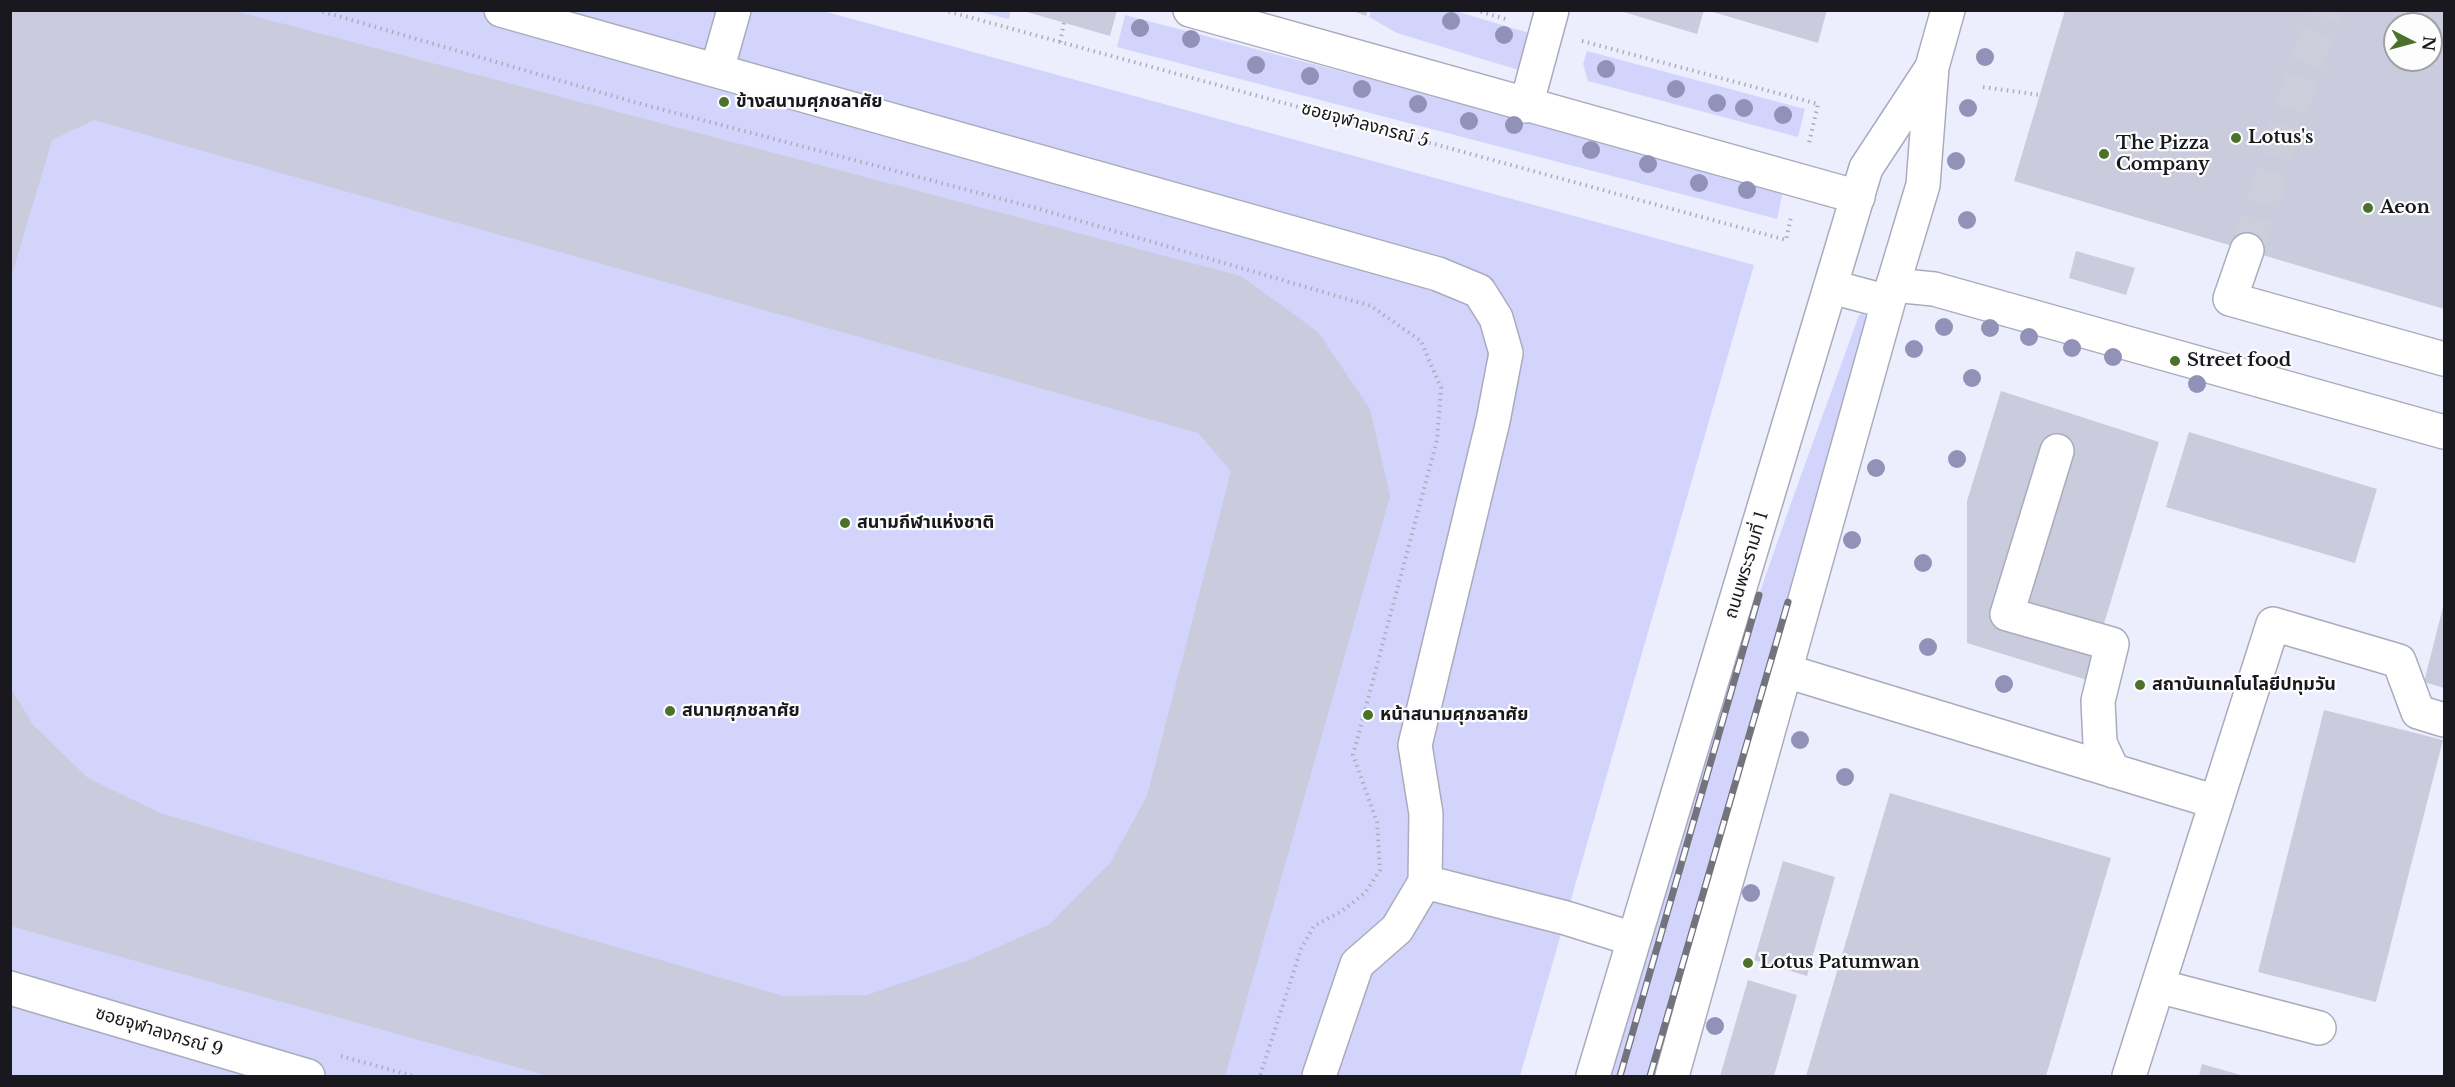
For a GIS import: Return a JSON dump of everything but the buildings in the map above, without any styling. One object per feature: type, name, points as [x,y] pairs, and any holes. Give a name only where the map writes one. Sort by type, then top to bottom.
[{"type":"street","points":[[501,10],[1426,271],[1479,291],[1496,318],[1506,353],[1493,421],[1414,746],[1426,814],[1425,882],[1397,929],[1357,964],[1319,1077]]},
{"type":"street","points":[[717,70],[734,10]]},
{"type":"street","points":[[1190,10],[1526,106],[1858,197]]},
{"type":"street","name":"ถนนพระรามที่ 1","points":[[1672,1077],[1890,294],[1923,184],[1932,67],[1948,10]]},
{"type":"street","points":[[1526,106],[1549,21]]},
{"type":"street","name":"ถนนพระรามที่ 1","points":[[1593,1077],[1866,168],[1932,67]]},
{"type":"street","points":[[2247,250],[2230,299],[2445,359]]},
{"type":"street","points":[[1832,287],[1890,294],[1934,289],[2445,432]]},
{"type":"street","points":[[2057,451],[2007,614],[2112,644],[2098,701],[2100,743],[2113,771]]},
{"type":"street","points":[[2129,1077],[2273,624],[2399,661],[2418,712],[2445,720]]},
{"type":"street","points":[[1786,671],[2216,802]]},
{"type":"street","points":[[1425,882],[1566,918],[1633,939]]},
{"type":"street","points":[[2158,986],[2319,1028]]},
{"type":"street","name":"ซอยจุฬาลงกรณ์ 9","points":[[10,988],[308,1077]]},
{"type":"path","points":[[317,10],[634,102],[1036,208],[1371,306],[1420,341],[1442,388],[1437,440],[1353,755],[1377,822],[1380,870],[1365,893],[1342,911],[1314,926],[1305,941],[1260,1077]]},
{"type":"path","name":"ซอยจุฬาลงกรณ์ 5","points":[[943,10],[1786,240]]},
{"type":"path","points":[[1475,10],[1549,21],[1818,104]]},
{"type":"path","points":[[1059,42],[1064,23]]},
{"type":"path","points":[[1983,87],[2040,95]]},
{"type":"shaded area","name":"สนามกีฬาแห่งชาติ","points":[[10,11],[823,11],[1754,265],[1520,1076],[11,1076]]},
{"type":"shaded area","points":[[976,11],[1011,11],[1009,19]]},
{"type":"shaded area","points":[[1371,11],[1455,11],[1536,35],[1525,72],[1397,33],[1369,17]]},
{"type":"shaded area","points":[[1125,15],[1784,187],[1777,219],[1117,47]]},
{"type":"shaded area","points":[[1587,51],[1805,109],[1798,137],[1588,81],[1583,64]]},
{"type":"shaded area","points":[[1863,314],[1870,319],[1657,1076],[1606,1076],[1674,838],[1791,503],[1859,315]]},
{"type":"tunnel","points":[[2247,250],[2324,10]]},
{"type":"railway","points":[[1620,1076],[1759,595]]},
{"type":"railway","points":[[1650,1076],[1788,602]]},
{"type":"place","name":"ข้างสนามศุภชลาศัย","points":[[724,102]]},
{"type":"place","name":"Lotus's","points":[[2236,138]]},
{"type":"place","name":"The Pizza Company","points":[[2104,154]]},
{"type":"place","name":"Aeon","points":[[2368,208]]},
{"type":"place","name":"Street food","points":[[2175,361]]},
{"type":"place","name":"สนามกีฬาแห่งชาติ","points":[[845,523]]},
{"type":"place","name":"สถาบันเทคโนโลยีปทุมวัน","points":[[2140,685]]},
{"type":"place","name":"สนามศุภชลาศัย","points":[[670,711]]},
{"type":"place","name":"หน้าสนามศุภชลาศัย","points":[[1368,715]]},
{"type":"place","name":"Lotus Patumwan","points":[[1748,963]]}]
